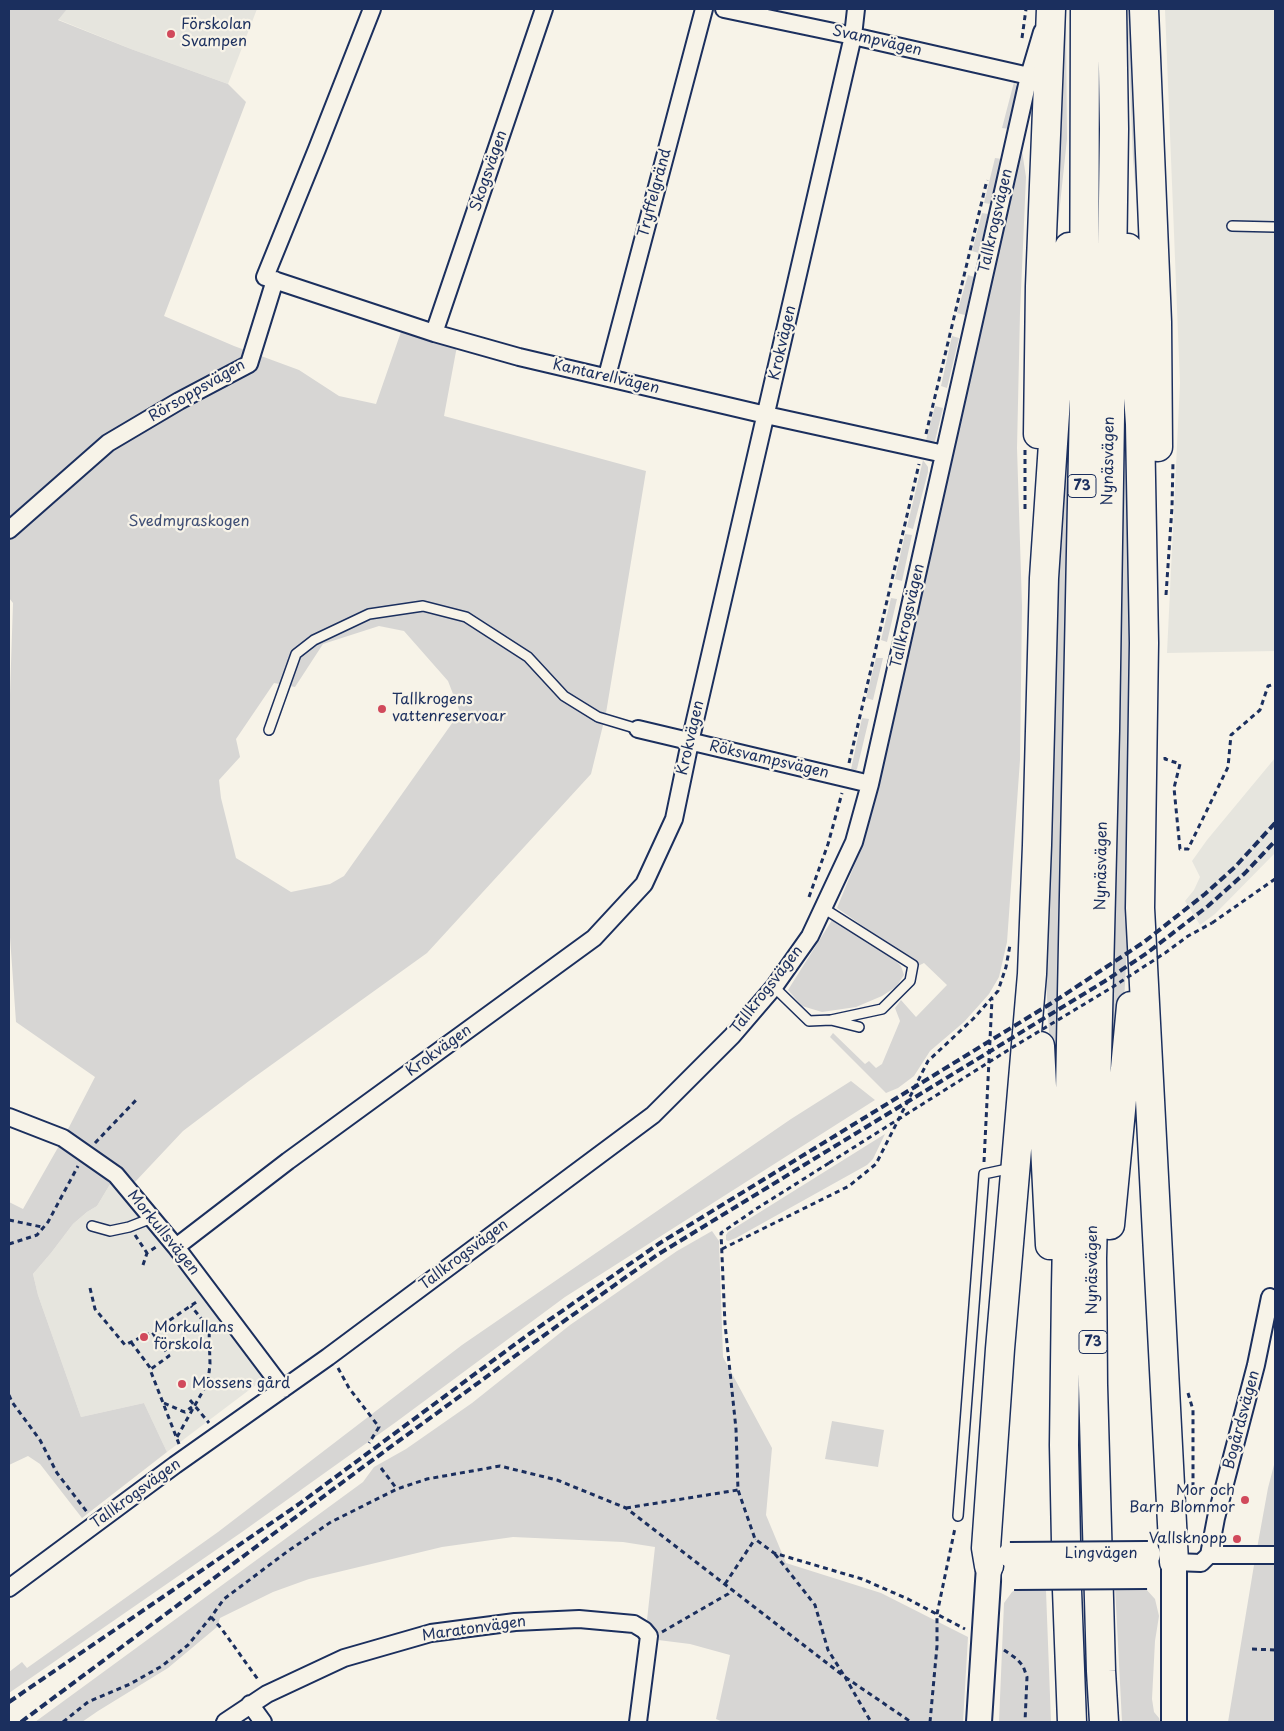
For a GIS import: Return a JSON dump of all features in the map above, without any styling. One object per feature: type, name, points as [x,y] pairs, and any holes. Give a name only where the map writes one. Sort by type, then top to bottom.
[{"type":"highway","points":[[1044,578],[1039,485],[1038,399],[1050,9]]},
{"type":"highway","name":"Nynäsvägen","points":[[1072,1722],[1066,1590],[1064,1445],[1084,404],[1085,9]]},
{"type":"highway","name":"Nynäsvägen","points":[[1104,1722],[1096,1498],[1092,1258],[1105,741],[1114,129],[1112,9]]},
{"type":"highway","points":[[1144,9],[1157,322],[1159,438],[1152,614],[1144,643]]},
{"type":"highway","points":[[1114,129],[1126,229],[1140,424],[1144,643],[1140,908],[1174,1562]]},
{"type":"highway","points":[[1004,1566],[986,1548],[1000,1349],[1032,974],[1044,578],[1061,324],[1069,247],[1086,142]]},
{"type":"highway","points":[[1096,1498],[1104,1430],[1109,1228],[1140,908]]},
{"type":"highway","points":[[1033,932],[1051,1263],[1052,1322],[1064,1445]]},
{"type":"street","points":[[275,280],[264,277],[372,9]]},
{"type":"street","name":"Skogsvägen","points":[[434,333],[544,9]]},
{"type":"street","name":"Tryffelgränd","points":[[607,376],[704,9]]},
{"type":"street","name":"Svampvägen","points":[[724,9],[1029,76]]},
{"type":"street","name":"Krokvägen","points":[[173,1242],[288,1161],[594,938],[644,884],[674,819],[690,742],[853,36],[856,9]]},
{"type":"street","name":"Tallkrogsvägen","points":[[9,1588],[185,1458],[328,1357],[652,1115],[732,1036],[774,987],[810,936],[854,842],[870,784],[1029,76],[1050,9]]},
{"type":"street","name":"Kantarellvägen","points":[[275,280],[434,333],[519,357],[607,376],[766,415],[944,454]]},
{"type":"street","name":"Rörsoppsvägen","points":[[9,530],[108,444],[179,401],[249,364],[275,280]]},
{"type":"street","name":"Röksvampsvägen","points":[[638,730],[870,784]]},
{"type":"street","name":"Morkullsvägen","points":[[9,1117],[63,1138],[116,1175],[173,1242],[283,1390]]},
{"type":"street","name":"Bogårdsvägen","points":[[1208,1555],[1256,1364],[1270,1297]]},
{"type":"street","points":[[1174,1722],[1174,1562],[1202,1563],[1208,1555],[1275,1555]]},
{"type":"street","name":"Lingvägen","points":[[1004,1566],[1147,1565],[1174,1562]]},
{"type":"street","points":[[979,1722],[1004,1566]]},
{"type":"street","name":"Maratonvägen","points":[[225,1722],[267,1694],[344,1658],[430,1633],[515,1622],[579,1619],[634,1624],[656,1634]]},
{"type":"street","points":[[638,1722],[656,1634]]},
{"type":"street","points":[[250,1704],[263,1722]]},
{"type":"lane","points":[[1232,226],[1275,226]]},
{"type":"lane","points":[[269,730],[296,654],[314,640],[369,614],[423,606],[466,617],[528,656],[564,696],[598,717],[638,730]]},
{"type":"lane","points":[[774,987],[809,1021],[831,1020],[882,1009],[910,981],[913,965],[823,908]]},
{"type":"lane","points":[[831,1020],[859,1027]]},
{"type":"lane","points":[[958,1516],[984,1174],[1016,1167]]},
{"type":"lane","points":[[92,1226],[110,1231],[152,1218]]},
{"type":"path","points":[[1013,72],[1022,39],[1026,9]]},
{"type":"path","points":[[809,897],[828,844],[846,778],[988,178]]},
{"type":"path","points":[[1166,600],[1173,459]]},
{"type":"path","points":[[1164,749],[1165,759],[1180,764],[1174,788],[1180,849],[1188,849],[1228,767],[1231,735],[1260,710],[1268,686],[1275,684]]},
{"type":"path","points":[[871,1722],[828,1650],[815,1605],[774,1553],[755,1539],[738,1490],[736,1429],[725,1324],[721,1233],[1013,1047],[1111,988],[1188,936],[1212,924],[1275,879]]},
{"type":"path","points":[[1157,955],[1157,965]]},
{"type":"path","points":[[722,1249],[849,1186],[876,1164],[928,1061],[973,1019],[992,998],[984,1174]]},
{"type":"path","points":[[9,1244],[37,1235],[48,1222],[85,1154],[138,1098]]},
{"type":"path","points":[[9,1220],[43,1228]]},
{"type":"path","points":[[130,1226],[147,1253]]},
{"type":"path","points":[[142,1265],[147,1253],[173,1242]]},
{"type":"path","points":[[90,1288],[95,1309],[125,1345],[152,1332],[210,1292]]},
{"type":"path","points":[[177,1437],[208,1382],[209,1328],[191,1306]]},
{"type":"path","points":[[151,1369],[169,1356],[152,1332]]},
{"type":"path","points":[[131,1342],[151,1369],[185,1458]]},
{"type":"path","points":[[328,1357],[336,1364],[349,1388],[379,1427],[369,1443]]},
{"type":"path","points":[[1188,1392],[1193,1410],[1194,1483]]},
{"type":"path","points":[[9,1394],[12,1402],[40,1440],[57,1473],[96,1523]]},
{"type":"path","points":[[190,1400],[219,1434]]},
{"type":"path","points":[[164,1402],[182,1411],[189,1410],[195,1405]]},
{"type":"path","points":[[63,1722],[88,1702],[130,1684],[162,1666],[188,1645],[212,1617],[224,1599],[288,1551],[331,1522],[397,1489],[427,1479],[500,1466],[556,1480],[626,1508],[845,1677],[911,1722]]},
{"type":"path","points":[[381,1468],[397,1489]]},
{"type":"path","points":[[626,1508],[738,1490]]},
{"type":"path","points":[[930,1722],[937,1646],[937,1614],[958,1516]]},
{"type":"path","points":[[725,1584],[755,1539]]},
{"type":"path","points":[[774,1553],[862,1579],[908,1599],[965,1629]]},
{"type":"path","points":[[656,1634],[728,1594],[732,1589]]},
{"type":"path","points":[[212,1617],[246,1662],[267,1694]]},
{"type":"path","points":[[1252,1649],[1275,1650]]},
{"type":"path","points":[[1004,1650],[1017,1659],[1025,1671],[1027,1693],[1025,1722]]},
{"type":"shaded area","name":"Förskolan Svampen","points":[[67,9],[257,9],[228,84],[131,49],[57,19]]},
{"type":"shaded area","points":[[1165,9],[1275,9],[1275,651],[1167,653],[1180,383]]},
{"type":"shaded area","points":[[1275,758],[1275,853],[1215,914],[1200,925],[1185,901],[1194,890],[1200,877],[1192,861]]},
{"type":"shaded area","name":"Morkullans förskola","points":[[112,1181],[172,1249],[265,1378],[167,1452],[144,1403],[81,1417],[38,1295],[33,1274],[73,1224],[97,1206]]},
{"type":"green space","name":"Svedmyraskogen","points":[[9,9],[67,9],[58,20],[228,84],[246,102],[164,316],[234,346],[299,370],[339,396],[376,404],[402,329],[457,346],[444,416],[646,471],[606,713],[591,774],[427,953],[183,1131],[135,1182],[101,1154],[66,1133],[95,1077],[16,1022],[9,923],[9,725],[13,603],[9,598]],"holes":[[[379,626],[404,631],[448,681],[460,712],[344,876],[330,884],[291,892],[236,858],[221,798],[219,780],[240,757],[236,739],[274,683],[295,687],[323,644]]]},
{"type":"green space","points":[[1059,9],[1066,9],[1067,139],[1050,298]]},
{"type":"green space","points":[[1127,9],[1136,9],[1143,275],[1133,158]]},
{"type":"green space","points":[[1014,82],[1018,92],[1009,129],[1002,128]]},
{"type":"green space","points":[[1020,151],[1022,151],[1026,177],[1017,448],[1022,606],[1020,760],[1007,942],[999,977],[989,994],[964,1022],[930,1051],[914,1076],[898,1088],[886,1093],[830,1037],[833,1033],[865,1064],[869,1061],[876,1068],[882,1064],[900,1021],[895,1008],[901,1000],[916,1017],[947,985],[924,963],[918,966],[837,908],[863,844]]},
{"type":"green space","points":[[995,158],[1002,159],[991,204],[984,203]]},
{"type":"green space","points":[[982,213],[988,214],[979,253],[972,251]]},
{"type":"green space","points":[[968,275],[974,277],[965,315],[957,313]]},
{"type":"green space","points":[[952,336],[959,338],[947,388],[941,386]]},
{"type":"green space","points":[[1063,382],[1072,383],[1057,1069],[1051,1070],[1044,942]]},
{"type":"green space","points":[[1124,383],[1129,383],[1131,874],[1124,1002],[1111,1071]]},
{"type":"green space","points":[[935,406],[943,408],[935,441],[932,445],[925,444]]},
{"type":"green space","points":[[923,460],[928,467],[928,472],[913,529],[907,527]]},
{"type":"green space","points":[[905,534],[912,535],[902,581],[895,579]]},
{"type":"green space","points":[[891,598],[897,599],[887,642],[881,640]]},
{"type":"green space","points":[[876,658],[883,658],[873,700],[866,698]]},
{"type":"green space","points":[[862,718],[869,719],[857,769],[850,774]]},
{"type":"green space","points":[[832,920],[887,953],[901,966],[904,975],[896,987],[882,996],[856,1007],[822,1012],[802,1006],[788,990]]},
{"type":"green space","points":[[851,1081],[875,1100],[565,1297],[396,1422],[242,1532],[9,1693],[9,1672],[22,1662],[27,1668],[218,1532],[462,1345],[791,1119]]},
{"type":"green space","points":[[885,1134],[873,1159],[867,1165],[736,1238],[726,1240],[728,1232]]},
{"type":"green space","points":[[60,1144],[112,1181],[97,1206],[73,1224],[33,1274],[38,1295],[81,1417],[144,1403],[167,1452],[82,1518],[40,1464],[28,1456],[9,1465],[9,1202],[23,1209]]},
{"type":"green space","points":[[712,1231],[719,1241],[723,1357],[772,1448],[766,1515],[786,1563],[881,1593],[968,1637],[963,1722],[723,1722],[716,1719],[730,1655],[690,1644],[658,1640],[654,1628],[647,1620],[655,1547],[623,1542],[513,1537],[442,1547],[309,1579],[273,1592],[220,1618],[217,1627],[168,1668],[82,1722],[35,1722],[363,1482],[374,1467],[406,1449],[472,1403],[570,1325],[677,1251]]},
{"type":"green space","points":[[832,1421],[884,1430],[878,1467],[825,1459]]},
{"type":"green space","points":[[1275,1461],[1275,1722],[1228,1722],[1254,1565],[1268,1488]]},
{"type":"green space","points":[[1134,1584],[1145,1588],[1155,1599],[1159,1616],[1155,1641],[1152,1699],[1154,1712],[1160,1722],[1122,1722],[1115,1586]]},
{"type":"green space","points":[[1043,1586],[1046,1591],[1051,1722],[999,1722],[1004,1603],[1012,1592],[1018,1588]]},
{"type":"railway","points":[[9,1702],[299,1504],[529,1334],[660,1243],[1055,1001],[1144,942],[1205,894],[1235,867],[1275,823]]},
{"type":"railway","points":[[21,1722],[359,1470],[657,1255],[1105,981],[1147,953],[1208,906],[1245,873],[1275,841]]},
{"type":"place","name":"Förskolan Svampen","points":[[171,34]]},
{"type":"place","name":"Tallkrogens vattenreservoar","points":[[382,709]]},
{"type":"place","name":"Morkullans förskola","points":[[144,1337]]},
{"type":"place","name":"Mossens gård","points":[[182,1384]]},
{"type":"place","name":"Mor och Barn Blommor","points":[[1245,1500]]},
{"type":"place","name":"Vallsknopp","points":[[1237,1539]]}]
